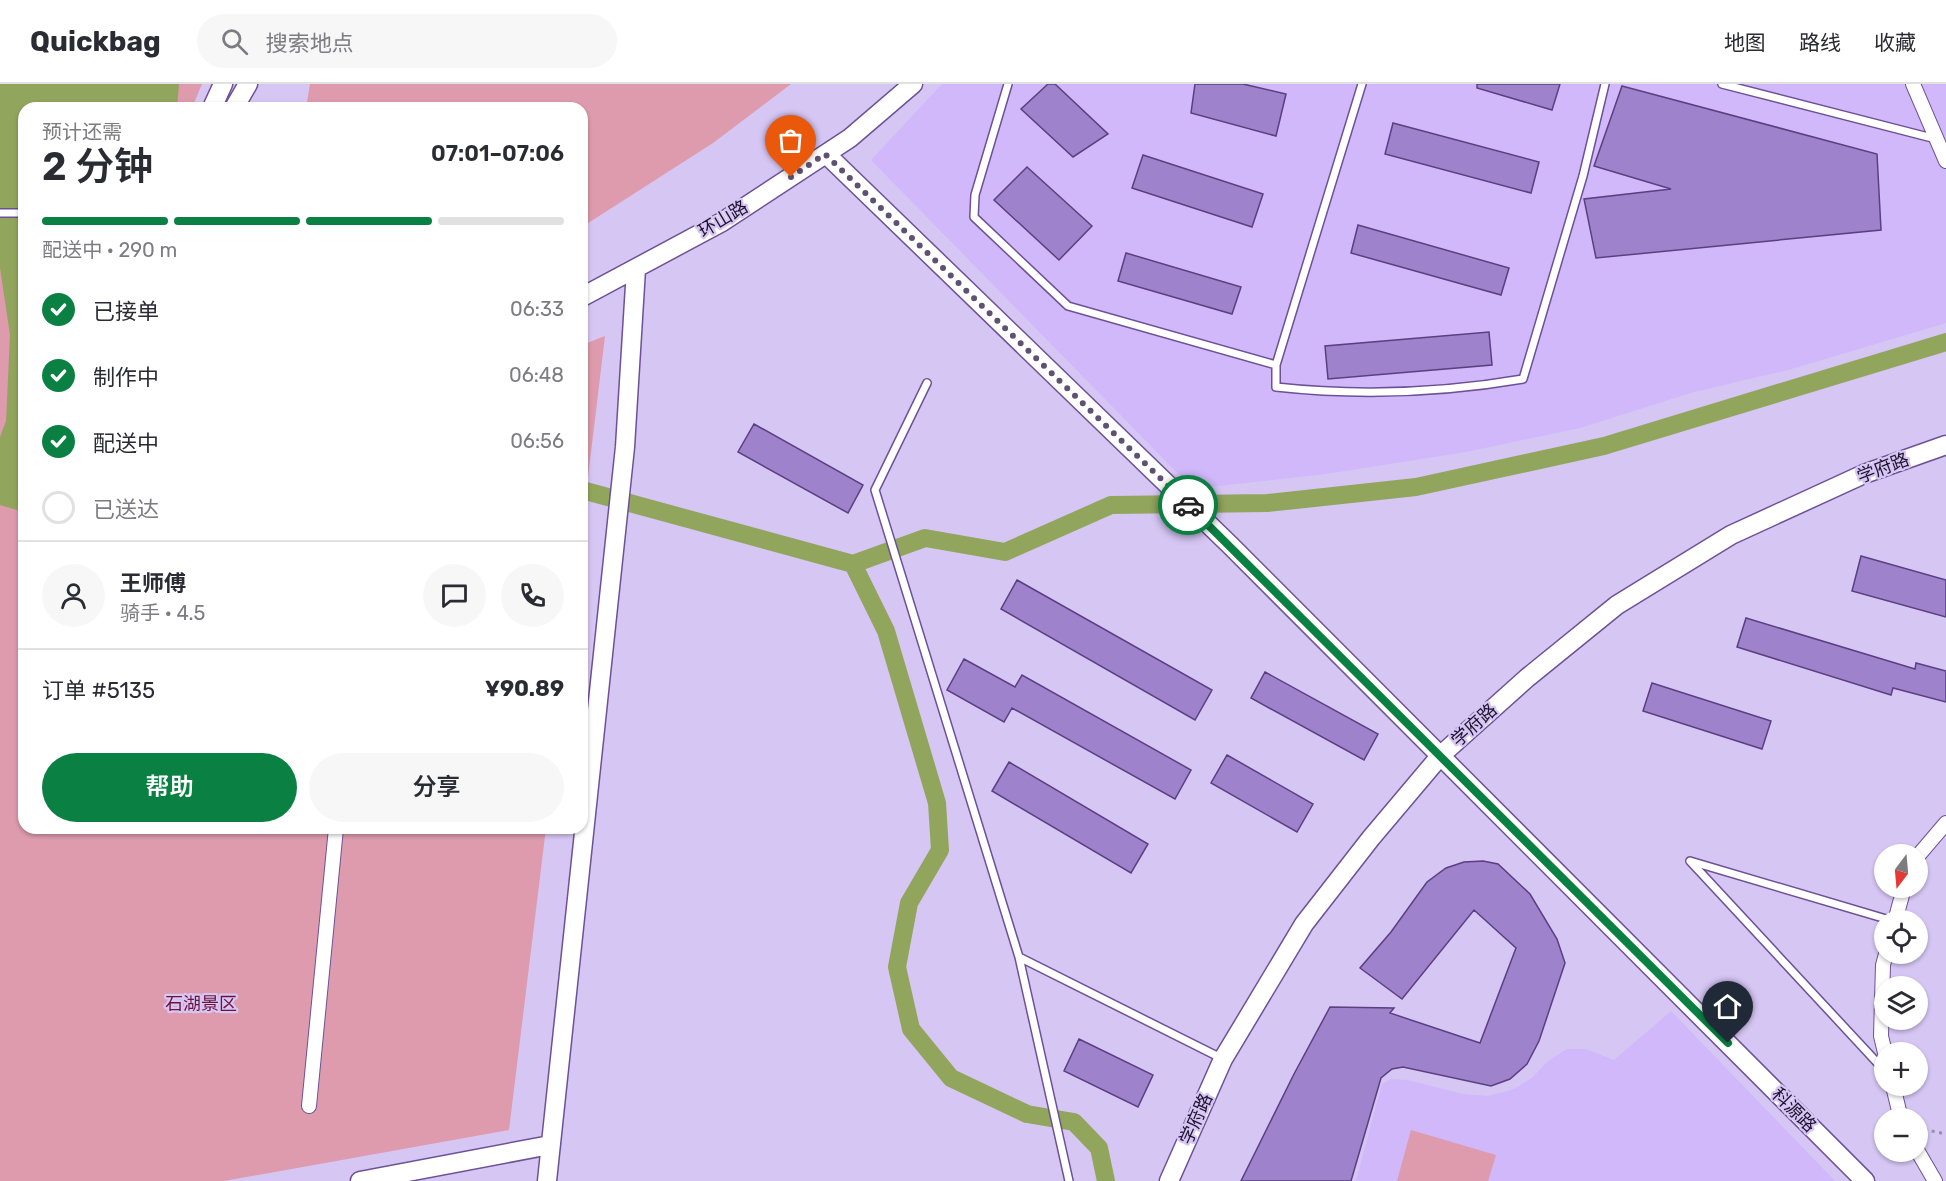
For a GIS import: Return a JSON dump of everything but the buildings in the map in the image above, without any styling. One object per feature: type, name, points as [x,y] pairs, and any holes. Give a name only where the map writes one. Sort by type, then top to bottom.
[{"type":"street","points":[[215,102],[223,84]]},
{"type":"street","points":[[238,102],[248,84]]},
{"type":"street","name":"环山路","points":[[588,294],[722,222],[850,138],[913,84]]},
{"type":"street","points":[[1913,84],[1942,141],[1946,161]]},
{"type":"street","name":"科源路","points":[[825,154],[1230,545],[1865,1181]]},
{"type":"street","points":[[588,748],[625,447],[636,269]]},
{"type":"street","name":"学府路","points":[[1169,1181],[1223,1059],[1304,924],[1371,838],[1441,755],[1527,678],[1617,605],[1731,536],[1864,474],[1946,445]]},
{"type":"street","points":[[1928,844],[1946,824]]},
{"type":"street","points":[[309,1106],[335,834]]},
{"type":"street","points":[[547,1181],[579,834]]},
{"type":"street","points":[[1882,1042],[1883,964]]},
{"type":"street","points":[[360,1181],[550,1145]]},
{"type":"street","points":[[1924,1162],[1935,1181]]},
{"type":"lane","points":[[1008,84],[975,195],[974,217],[1068,306],[1276,365]]},
{"type":"lane","points":[[1362,84],[1276,365],[1276,387],[1337,394],[1477,387],[1523,379],[1583,176],[1605,84]]},
{"type":"lane","points":[[1722,84],[1942,141]]},
{"type":"lane","points":[[0,213],[18,213]]},
{"type":"lane","points":[[927,383],[875,490],[1019,957],[1069,1181]]},
{"type":"lane","points":[[1874,915],[1690,861],[1874,1059]]},
{"type":"lane","points":[[1019,957],[1223,1059]]},
{"type":"path","points":[[1928,1130],[1946,1134]]},
{"type":"shaded area","points":[[0,84],[179,84],[178,102],[18,102],[18,510],[0,505],[0,437],[6,421],[10,335],[0,268]]},
{"type":"shaded area","points":[[942,84],[1946,84],[1946,323],[1788,370],[1694,392],[1580,428],[1466,452],[1326,474],[1193,489],[871,160]]},
{"type":"shaded area","points":[[1671,1011],[1835,1181],[1356,1181],[1382,1084],[1391,1079],[1407,1080],[1463,1094],[1488,1096],[1514,1089],[1532,1078],[1548,1061],[1567,1049],[1586,1049],[1614,1060]]},
{"type":"green space","name":"石湖景区","points":[[0,84],[202,84],[194,102],[18,102],[18,834],[545,834],[509,1130],[224,1181],[0,1181]]},
{"type":"green space","points":[[310,84],[791,84],[713,143],[588,223],[588,102],[307,102]]},
{"type":"green space","points":[[605,336],[588,477],[588,343]]},
{"type":"green space","points":[[1411,1130],[1496,1155],[1488,1181],[1397,1181]]},
{"type":"waterway","points":[[588,492],[853,564],[925,538],[1005,552],[1111,505],[1268,503],[1416,487],[1604,446],[1946,342]]},
{"type":"waterway","points":[[853,564],[886,631],[937,803],[940,850],[909,903],[897,967],[911,1029],[951,1078],[1027,1114],[1074,1122],[1099,1148],[1106,1181]]},
{"type":"way so far","points":[[791,177],[825,154],[1188,505]]},
{"type":"route","points":[[1188,505],[1263,577],[1728,1043]]}]
